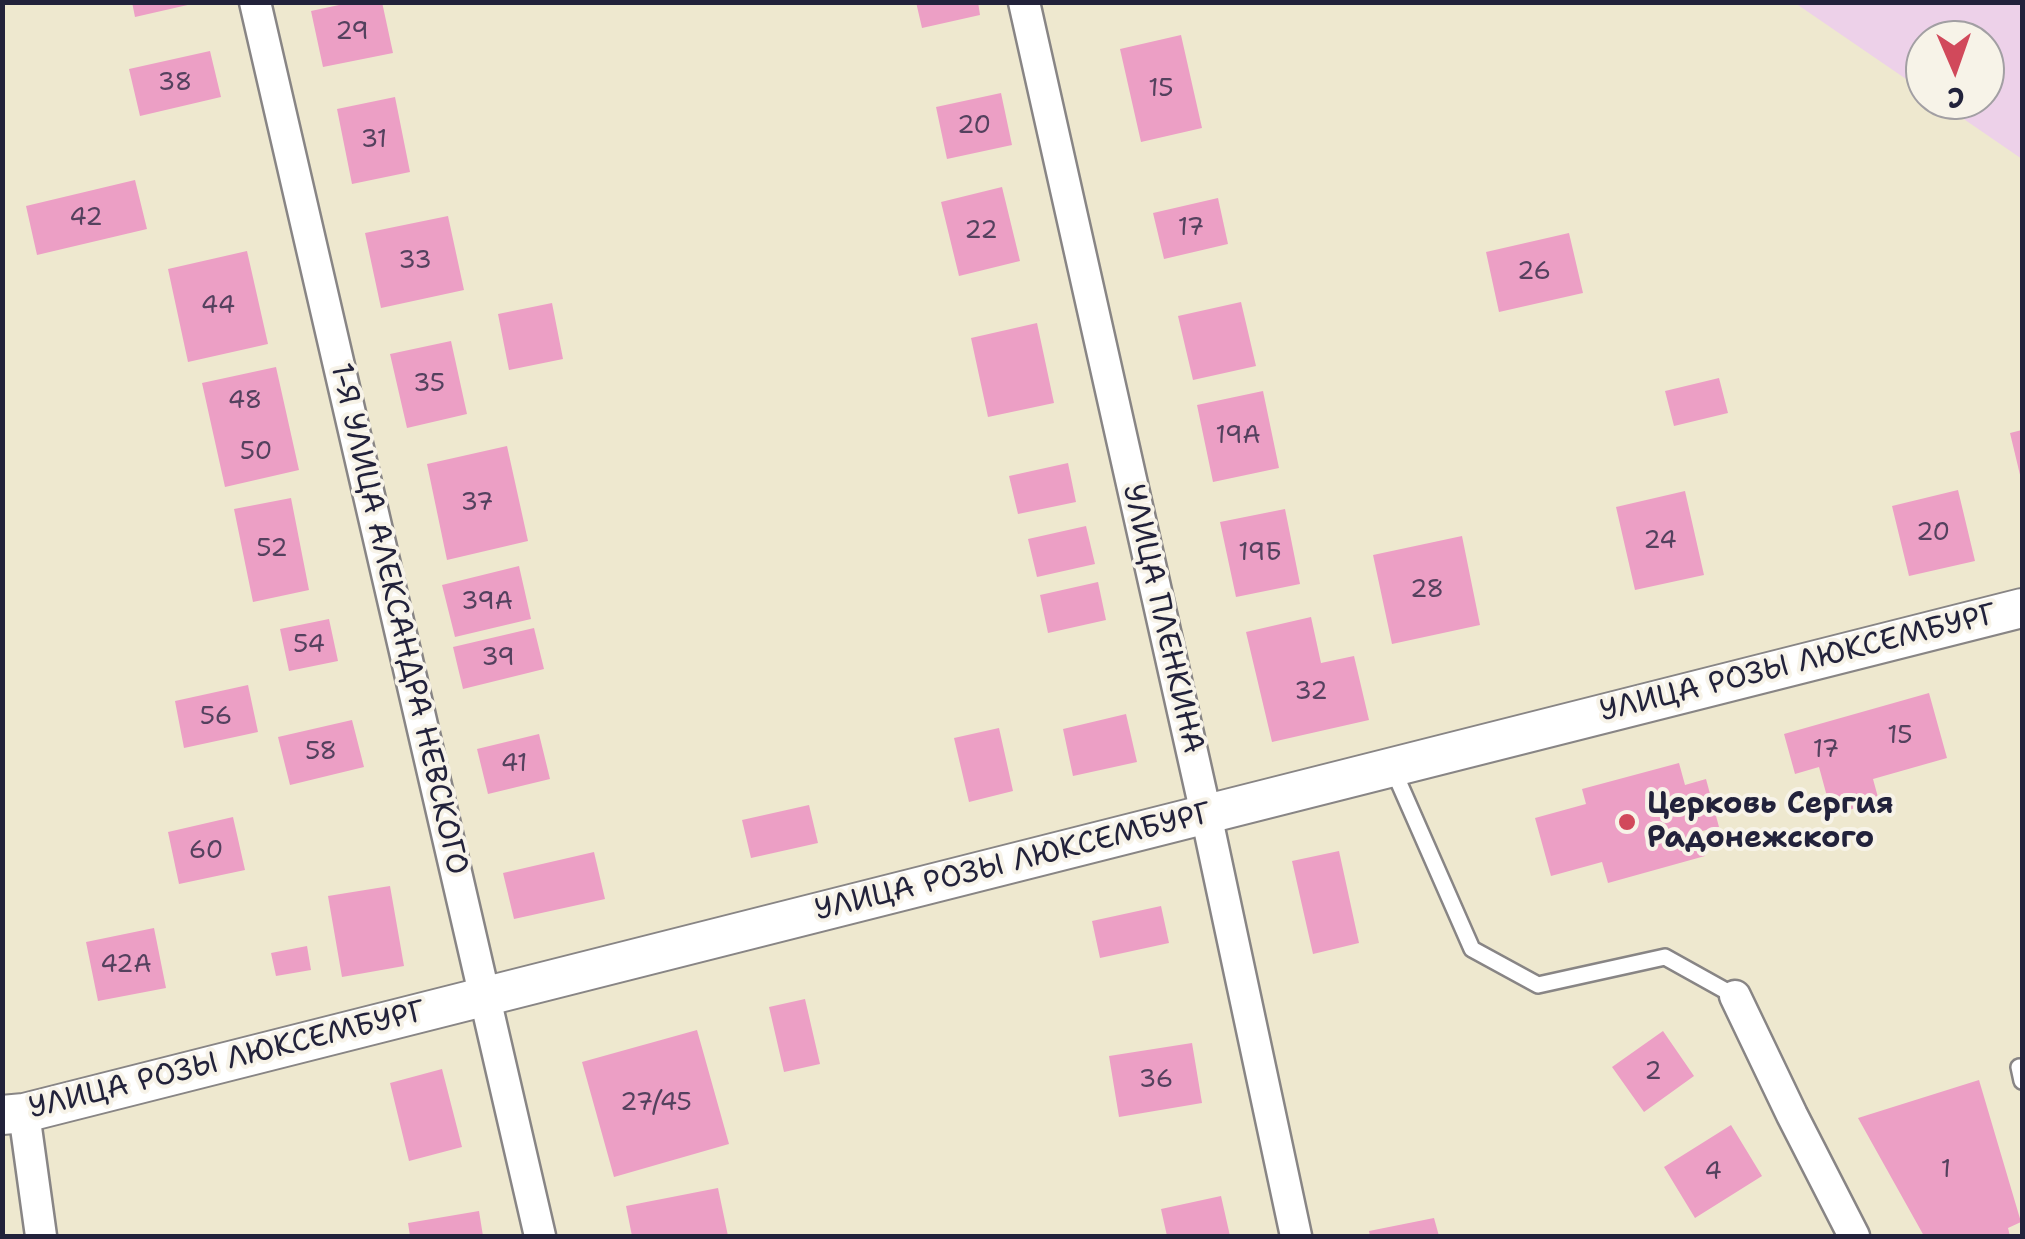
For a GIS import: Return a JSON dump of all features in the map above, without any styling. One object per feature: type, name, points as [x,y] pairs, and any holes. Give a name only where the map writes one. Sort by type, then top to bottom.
[{"type":"street","name":"1-Я УЛИЦА АЛЕКСАНДРА НЕВСКОГО","points":[[256,2],[540,1236]]},
{"type":"street","name":"УЛИЦА ПЛЕНКИНА","points":[[1024,2],[1296,1236]]},
{"type":"street","name":"УЛИЦА РОЗЫ ЛЮКСЕМБУРГ","points":[[13,1114],[2022,608]]},
{"type":"street","points":[[1735,996],[1854,1236]]},
{"type":"street","points":[[13,1114],[41,1236]]},
{"type":"lane","points":[[1392,767],[1472,949],[1538,985],[1665,957],[1735,996]]},
{"type":"shaded area","points":[[1795,3],[2022,3],[2022,159],[1965,120],[2005,120],[2005,20],[1905,20],[1905,78]]},
{"type":"building","points":[[132,2],[192,2],[192,4],[135,17]]},
{"type":"building","points":[[353,2],[382,2],[393,53],[323,67],[311,11]]},
{"type":"building","points":[[916,2],[978,2],[980,15],[922,28]]},
{"type":"building","points":[[1181,35],[1202,128],[1141,142],[1120,49]]},
{"type":"building","points":[[210,51],[221,97],[140,116],[129,69]]},
{"type":"building","points":[[1001,93],[1012,145],[947,159],[936,107]]},
{"type":"building","points":[[395,97],[410,172],[352,184],[337,109]]},
{"type":"building","points":[[135,180],[147,229],[37,255],[26,206]]},
{"type":"building","points":[[1002,187],[1020,261],[959,276],[941,202]]},
{"type":"building","points":[[1218,198],[1228,244],[1164,259],[1153,213]]},
{"type":"building","points":[[448,216],[464,290],[381,308],[365,233]]},
{"type":"building","points":[[1569,233],[1583,293],[1499,312],[1486,252]]},
{"type":"building","points":[[247,251],[268,344],[188,362],[168,269]]},
{"type":"building","points":[[1241,302],[1256,366],[1193,380],[1178,316]]},
{"type":"building","points":[[552,303],[563,359],[509,370],[498,314]]},
{"type":"building","points":[[1037,323],[1054,403],[988,417],[971,338]]},
{"type":"building","points":[[451,341],[467,414],[407,428],[390,354]]},
{"type":"building","points":[[276,367],[299,470],[225,487],[202,383]]},
{"type":"building","points":[[1719,378],[1728,413],[1674,426],[1665,391]]},
{"type":"building","points":[[1263,391],[1279,468],[1213,482],[1197,405]]},
{"type":"building","points":[[2022,430],[2022,479],[2021,479],[2010,433]]},
{"type":"building","points":[[507,446],[528,541],[447,560],[427,464]]},
{"type":"building","points":[[1068,463],[1076,502],[1018,514],[1009,476]]},
{"type":"building","points":[[1958,490],[1975,561],[1909,576],[1892,506]]},
{"type":"building","points":[[1685,491],[1704,575],[1635,590],[1616,507]]},
{"type":"building","points":[[291,498],[309,590],[253,602],[234,509]]},
{"type":"building","points":[[1285,509],[1300,584],[1236,597],[1220,522]]},
{"type":"building","points":[[1086,526],[1095,564],[1037,577],[1028,539]]},
{"type":"building","points":[[1462,536],[1480,625],[1392,644],[1373,555]]},
{"type":"building","points":[[519,566],[531,619],[455,637],[442,585]]},
{"type":"building","points":[[1098,582],[1106,620],[1048,633],[1040,595]]},
{"type":"building","points":[[1311,617],[1321,663],[1354,656],[1369,720],[1272,742],[1246,632]]},
{"type":"building","points":[[329,619],[338,661],[289,671],[280,629]]},
{"type":"building","points":[[534,628],[544,669],[463,689],[453,647]]},
{"type":"building","points":[[248,685],[258,732],[184,748],[175,701]]},
{"type":"building","points":[[1929,693],[1947,758],[1873,779],[1879,801],[1832,815],[1819,767],[1795,774],[1784,734]]},
{"type":"building","points":[[1126,714],[1137,762],[1073,776],[1063,729]]},
{"type":"building","points":[[352,720],[364,767],[290,785],[278,737]]},
{"type":"building","points":[[999,728],[1013,791],[969,802],[954,738]]},
{"type":"building","points":[[539,734],[550,779],[488,794],[477,749]]},
{"type":"building","name":"Церковь Сергия Радонежского","points":[[1679,763],[1685,785],[1706,779],[1719,827],[1698,832],[1705,856],[1608,883],[1602,862],[1551,876],[1535,818],[1586,804],[1582,789]]},
{"type":"building","points":[[809,805],[818,843],[751,858],[742,820]]},
{"type":"building","points":[[233,817],[245,870],[179,884],[168,832]]},
{"type":"building","points":[[1339,851],[1359,943],[1313,954],[1292,861]]},
{"type":"building","points":[[594,852],[605,899],[514,919],[503,873]]},
{"type":"building","points":[[390,886],[404,966],[342,977],[328,896]]},
{"type":"building","points":[[1161,906],[1169,943],[1100,958],[1092,921]]},
{"type":"building","points":[[154,928],[166,988],[98,1001],[86,942]]},
{"type":"building","points":[[307,946],[311,970],[276,976],[271,953]]},
{"type":"building","points":[[805,999],[820,1064],[784,1072],[769,1007]]},
{"type":"building","points":[[697,1030],[729,1144],[614,1177],[582,1062]]},
{"type":"building","points":[[1663,1031],[1694,1076],[1644,1112],[1612,1067]]},
{"type":"building","points":[[1192,1043],[1202,1103],[1119,1117],[1109,1056]]},
{"type":"building","points":[[442,1069],[462,1147],[409,1161],[390,1083]]},
{"type":"building","points":[[1979,1080],[2021,1222],[2008,1228],[2010,1236],[1924,1236],[1858,1118]]},
{"type":"building","points":[[1731,1125],[1762,1176],[1695,1218],[1664,1167]]},
{"type":"building","points":[[718,1188],[728,1236],[632,1236],[626,1206]]},
{"type":"building","points":[[1221,1196],[1230,1236],[1167,1236],[1161,1209]]},
{"type":"building","points":[[479,1211],[483,1236],[410,1236],[408,1223]]},
{"type":"building","points":[[1434,1218],[1439,1236],[1370,1236],[1369,1231]]},
{"type":"place","name":"Церковь Сергия Радонежского","points":[[1627,822]]}]
